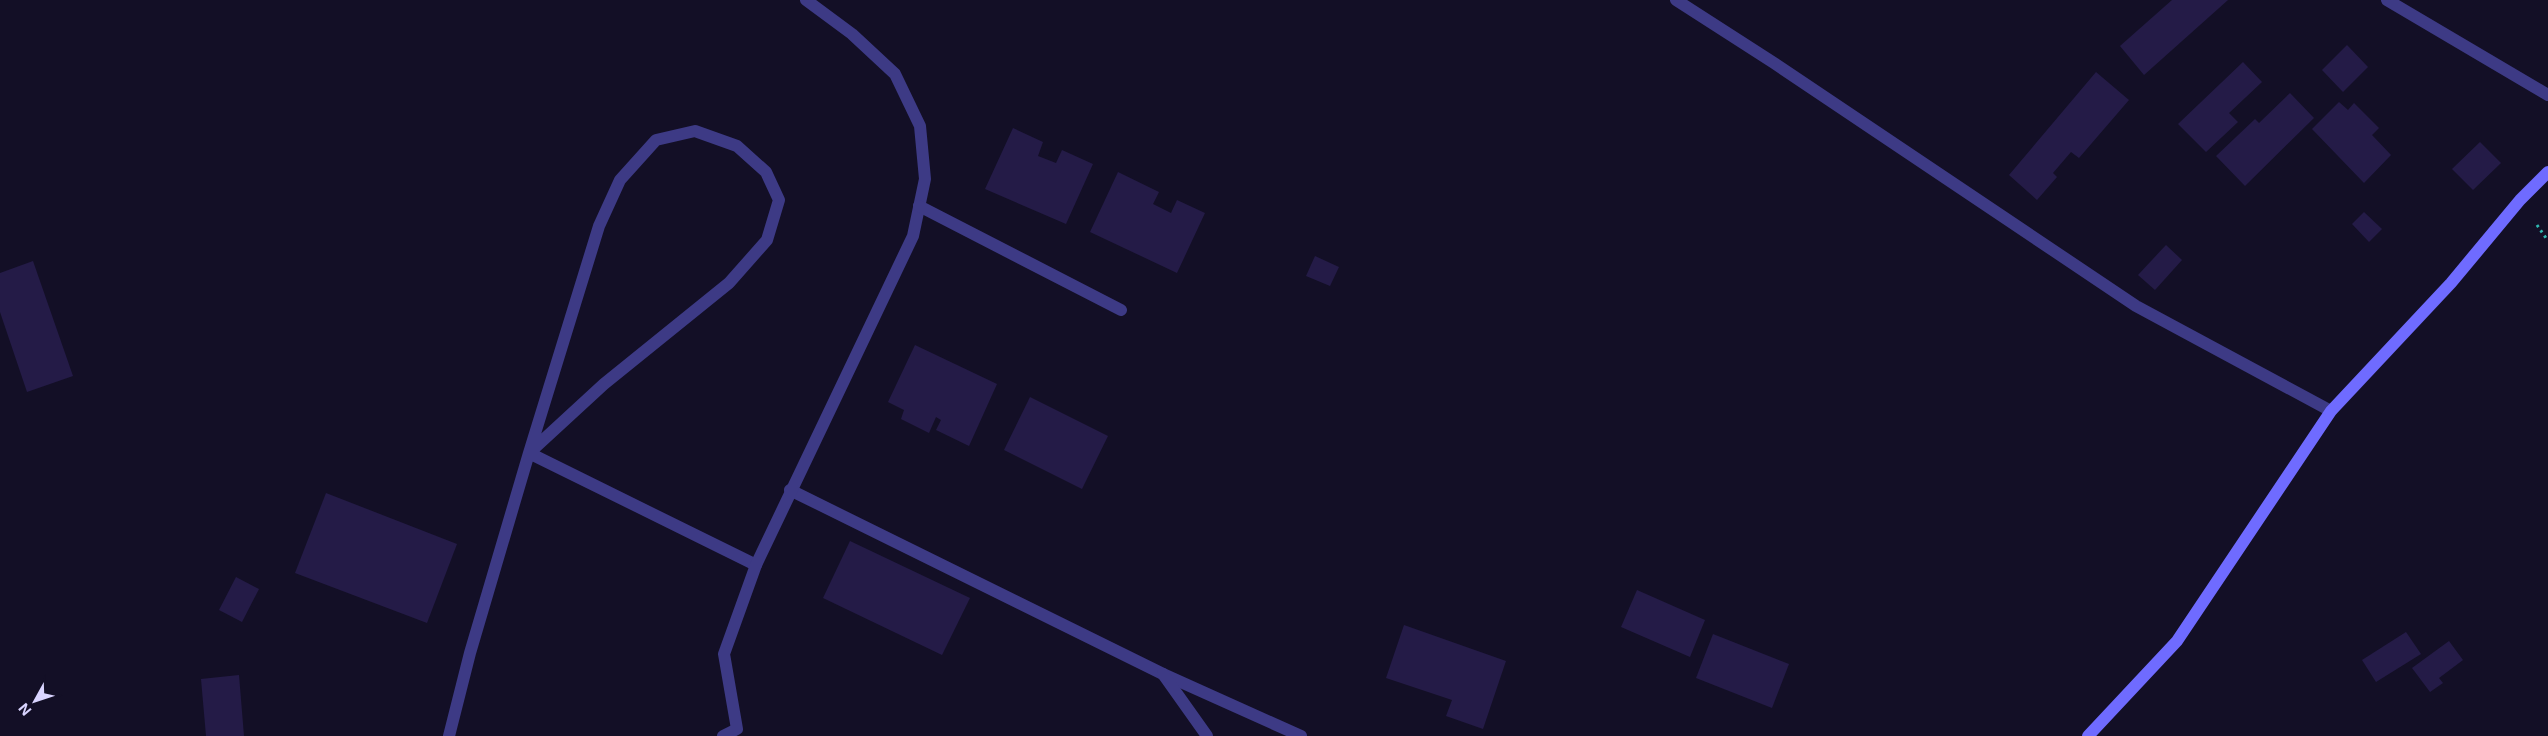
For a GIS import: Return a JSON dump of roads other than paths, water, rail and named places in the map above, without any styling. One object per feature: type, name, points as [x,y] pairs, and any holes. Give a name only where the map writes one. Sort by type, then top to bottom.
[{"type":"main road","points":[[2088,736],[2177,641],[2331,411],[2451,283],[2520,200],[2548,172]]},
{"type":"street","points":[[723,736],[739,733],[724,654],[756,565],[790,490],[913,236],[925,179],[920,126],[895,74],[852,34],[806,0]]},
{"type":"street","points":[[1676,0],[1774,63],[2136,306],[2331,411]]},
{"type":"street","points":[[2387,0],[2548,95]]},
{"type":"street","points":[[449,736],[470,653],[529,453],[599,226],[620,180],[656,140],[695,131],[738,146],[766,172],[779,200],[767,240],[729,283],[619,372],[529,453]]},
{"type":"street","points":[[919,206],[1122,310]]},
{"type":"street","points":[[529,453],[756,565]]},
{"type":"street","points":[[790,490],[1163,674],[1302,736]]},
{"type":"street","points":[[1163,674],[1207,736]]}]
